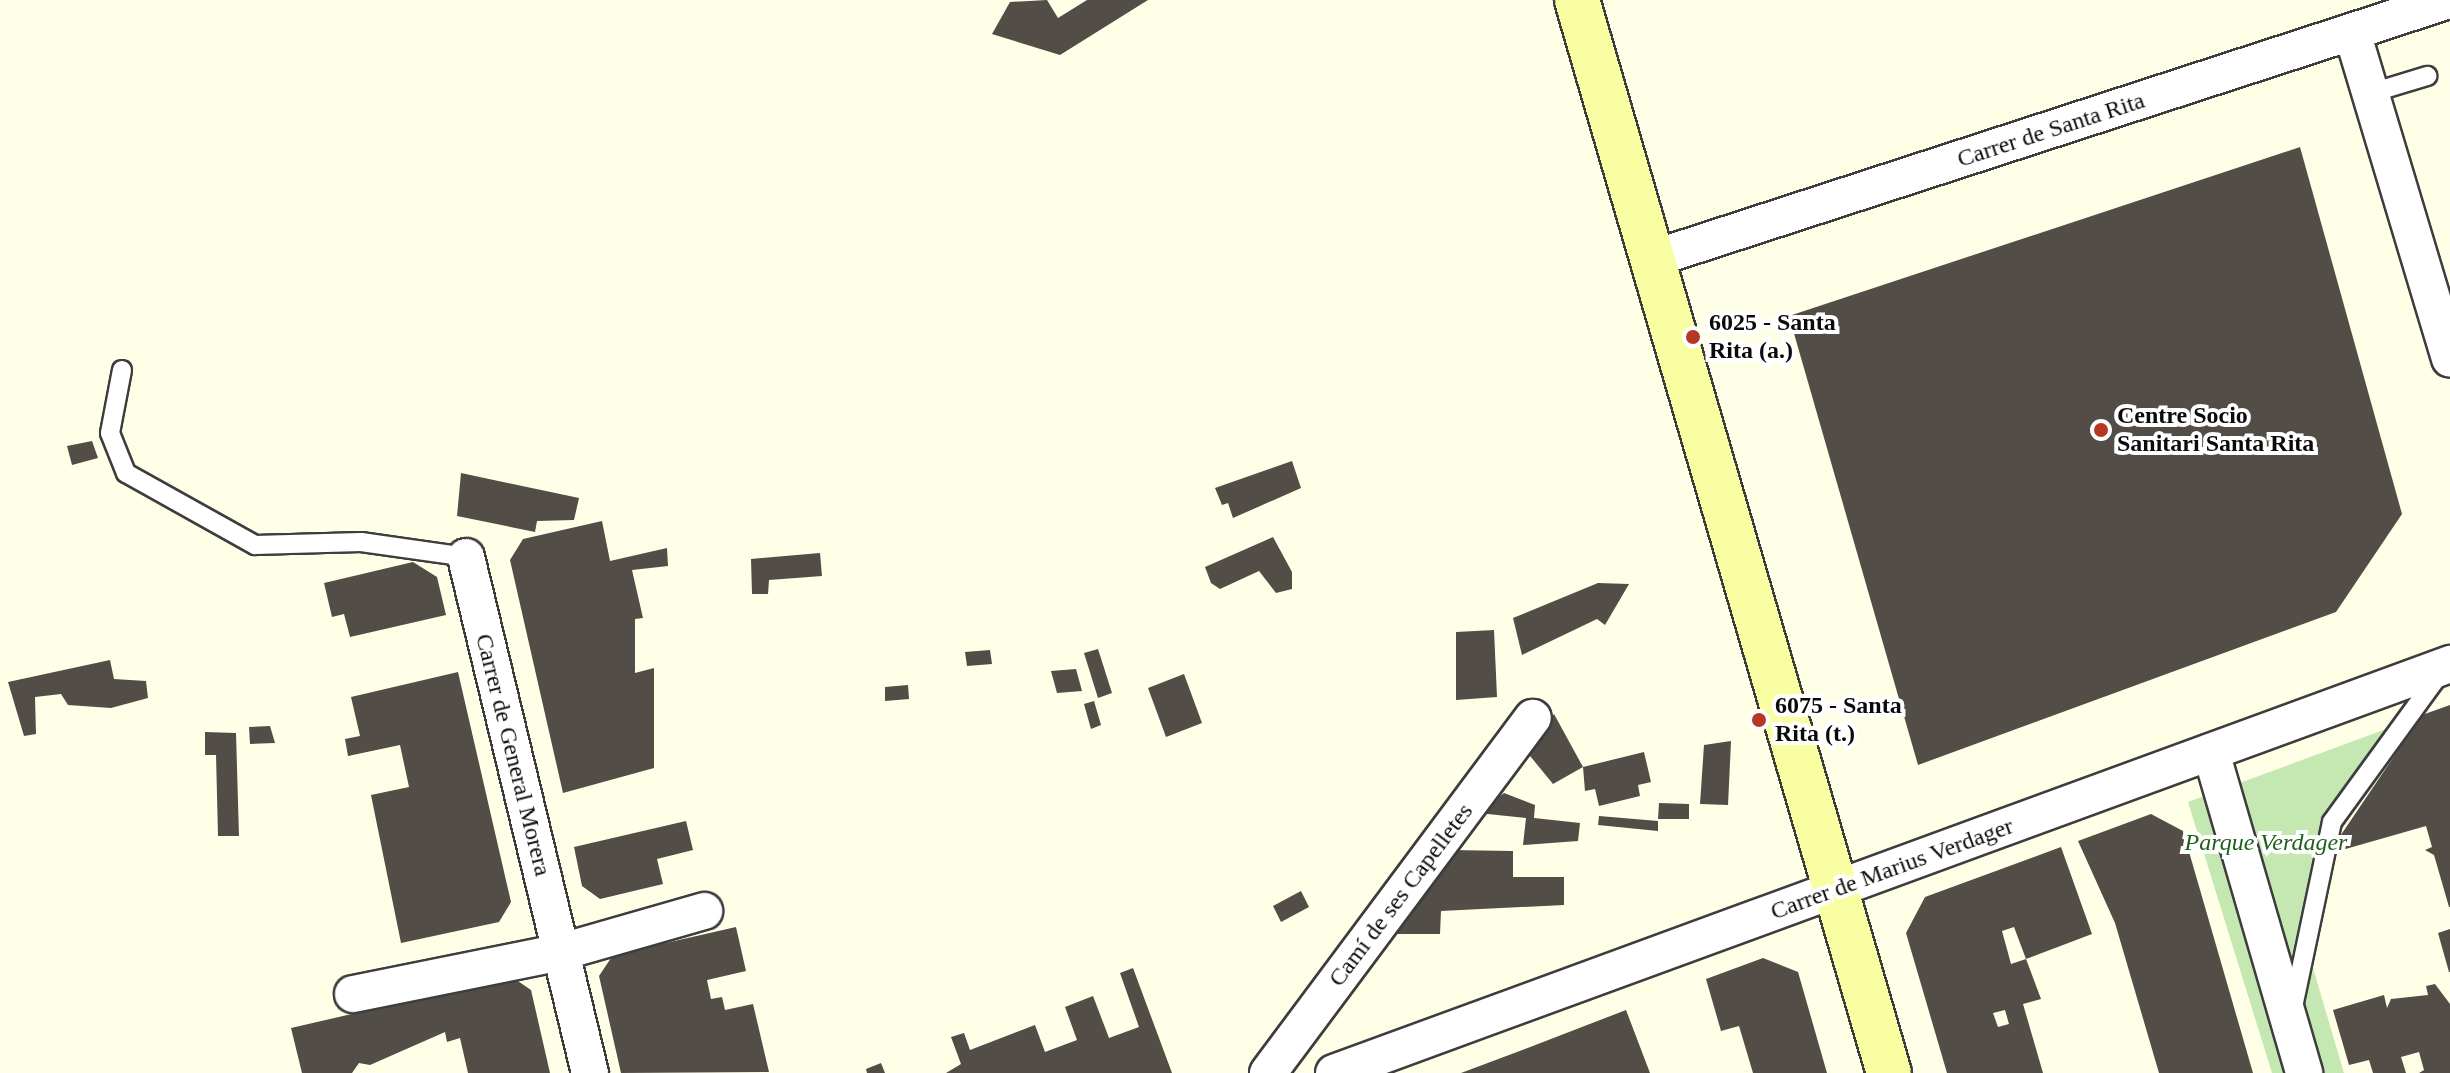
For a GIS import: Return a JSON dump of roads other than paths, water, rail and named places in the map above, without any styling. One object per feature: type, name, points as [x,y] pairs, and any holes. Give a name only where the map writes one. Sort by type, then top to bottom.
[{"type":"street","points":[[1577,0],[1889,1073]]},
{"type":"street","name":"Carrer de Santa Rita","points":[[1652,259],[2449,0]]},
{"type":"street","points":[[2352,32],[2450,359]]},
{"type":"street","name":"Carrer de General Morera","points":[[466,557],[590,1073]]},
{"type":"street","name":"Carrer de Marius Verdager","points":[[1334,1073],[2449,662]]},
{"type":"street","name":"Camí de ses Capelletes","points":[[1268,1073],[1533,718]]},
{"type":"street","points":[[2211,752],[2304,1073]]},
{"type":"street","points":[[353,994],[561,952],[704,911]]},
{"type":"lane","points":[[2371,93],[2427,76]]},
{"type":"lane","points":[[122,370],[110,433],[126,473],[255,545],[361,542],[466,557]]},
{"type":"lane","points":[[2290,1026],[2332,822],[2449,662]]},
{"type":"place","name":"6025 - Santa Rita (a.)","points":[[1693,337]]},
{"type":"place","name":"Centre Socio Sanitari Santa Rita","points":[[2101,430]]},
{"type":"place","name":"6075 - Santa Rita (t.)","points":[[1759,720]]},
{"type":"park label","name":"Parque Verdager","points":[[2266,843]]}]
